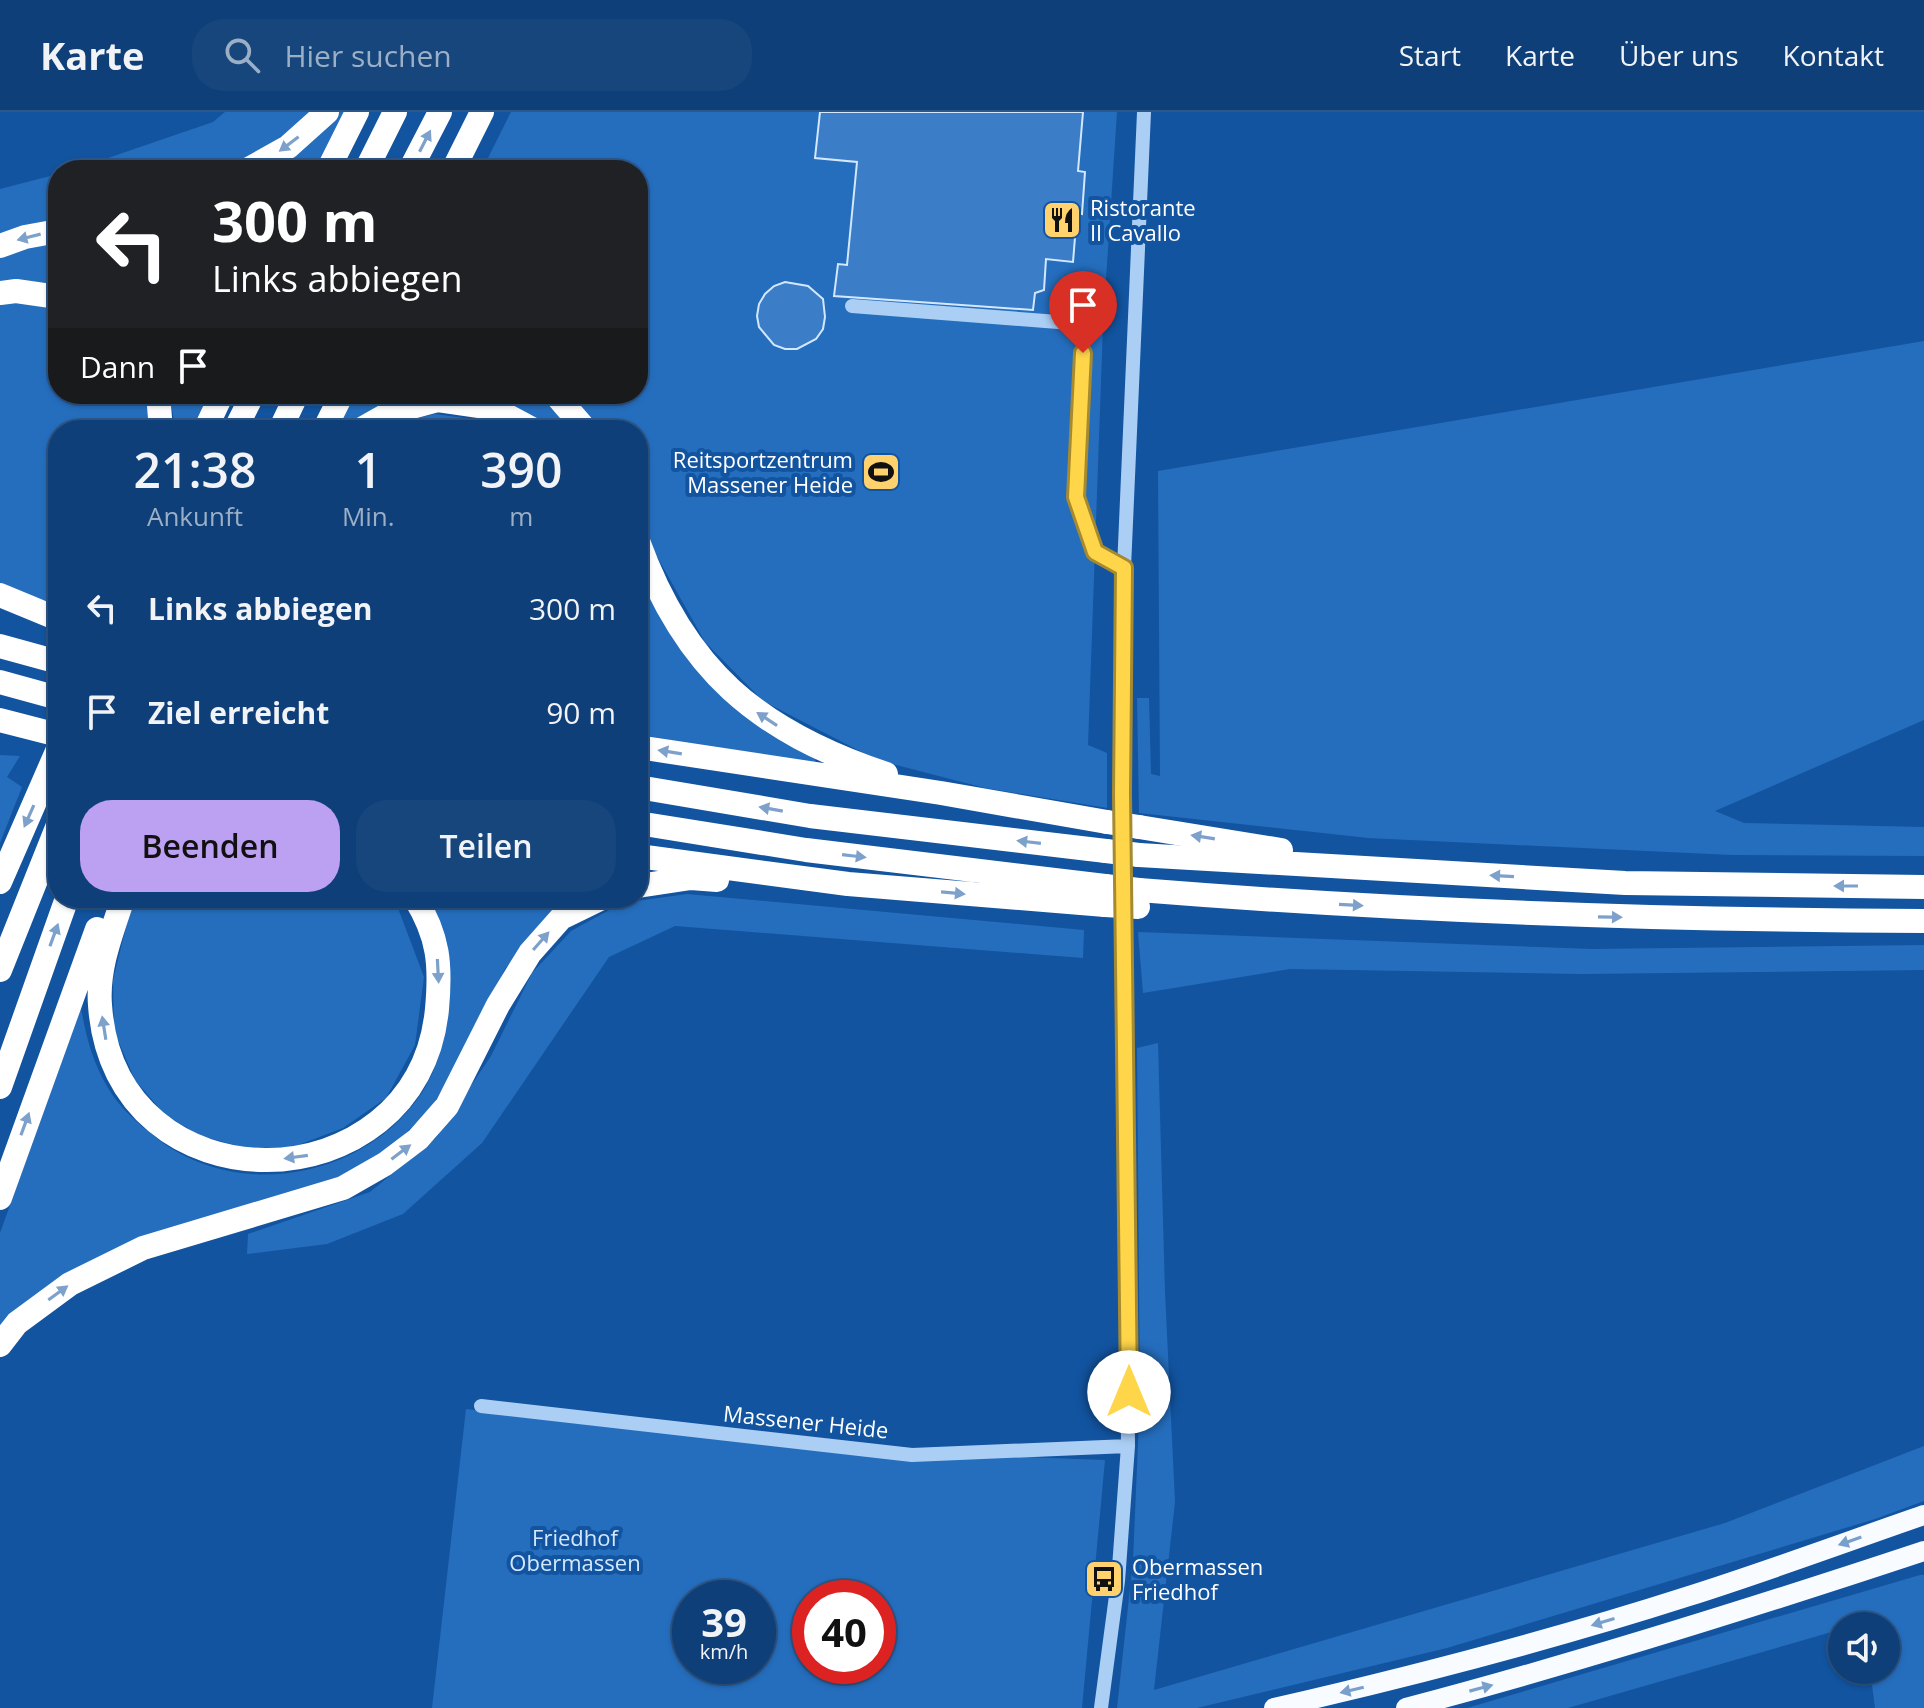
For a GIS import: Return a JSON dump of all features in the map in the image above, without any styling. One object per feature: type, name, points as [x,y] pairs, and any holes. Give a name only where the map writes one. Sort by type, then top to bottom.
[{"type":"highway","points":[[265,160],[288,147],[327,112]]},
{"type":"highway","points":[[333,160],[357,112]]},
{"type":"highway","points":[[371,160],[395,112]]},
{"type":"highway","points":[[415,160],[440,112]]},
{"type":"highway","points":[[458,160],[482,112]]},
{"type":"highway","points":[[472,160],[488,112]]},
{"type":"highway","points":[[0,246],[48,233]]},
{"type":"highway","points":[[0,293],[16,291],[48,296]]},
{"type":"highway","points":[[378,420],[390,413],[423,404]]},
{"type":"highway","points":[[466,404],[493,408],[515,420]]},
{"type":"highway","points":[[564,404],[577,420]]},
{"type":"highway","points":[[648,567],[671,616],[708,669],[747,706],[794,736],[848,762],[941,793]]},
{"type":"highway","points":[[0,595],[48,616]]},
{"type":"highway","points":[[0,608],[48,618]]},
{"type":"highway","points":[[0,646],[48,659]]},
{"type":"highway","points":[[0,682],[48,695]]},
{"type":"highway","points":[[0,720],[48,732]]},
{"type":"highway","points":[[648,749],[941,793],[1390,870]]},
{"type":"highway","points":[[0,882],[48,772]]},
{"type":"highway","points":[[648,789],[810,816],[1139,855],[1625,883],[1924,887]]},
{"type":"highway","points":[[648,825],[1105,896]]},
{"type":"highway","points":[[0,970],[48,850]]},
{"type":"highway","points":[[648,857],[848,884]]},
{"type":"highway","points":[[648,884],[691,878],[1273,901],[1561,916],[1924,921]]},
{"type":"highway","points":[[0,1087],[63,908]]},
{"type":"highway","points":[[0,1198],[106,908]]},
{"type":"highway","points":[[120,908],[103,959],[100,1003],[107,1048],[118,1076],[136,1104],[162,1127],[191,1145],[227,1158],[270,1161],[318,1154],[357,1138],[410,1089],[434,1036],[441,968],[430,928],[420,908]]},
{"type":"highway","points":[[0,1345],[17,1323],[70,1284],[143,1248],[343,1188],[385,1164],[418,1139],[447,1106],[498,1005],[530,953],[561,918],[582,908]]},
{"type":"main road","points":[[1274,1708],[1535,1643],[1690,1596],[1924,1515]]},
{"type":"main road","points":[[1406,1708],[1543,1672],[1675,1632],[1924,1551]]},
{"type":"street","points":[[1101,1708],[1118,1581],[1128,1446],[1122,809],[1124,568],[1144,112]]},
{"type":"street","points":[[852,306],[1084,324],[1076,497],[1095,552],[1124,568]]},
{"type":"street","name":"Massener Heide","points":[[481,1406],[912,1455],[1128,1446]]},
{"type":"green space","points":[[225,112],[312,112],[279,140],[245,160],[102,160],[213,122]]},
{"type":"green space","points":[[336,112],[350,112],[326,160],[276,160]]},
{"type":"green space","name":"Reitsportzentrum Massener Heide","points":[[511,112],[1117,112],[1103,325],[1088,745],[1107,753],[1107,808],[985,788],[877,760],[763,701],[705,642],[654,551],[648,534],[648,420],[592,420],[580,404],[648,404],[648,160],[487,160]]},
{"type":"green space","points":[[48,177],[48,224],[0,237],[0,189]]},
{"type":"green space","points":[[48,242],[48,283],[19,280],[0,283],[0,254]]},
{"type":"green space","points":[[0,301],[48,303],[48,404],[151,404],[153,420],[48,420],[48,601],[0,586]]},
{"type":"green space","points":[[1924,341],[1924,720],[1715,811],[1744,823],[1924,827],[1924,856],[1732,855],[1368,838],[1139,813],[1137,698],[1149,698],[1151,774],[1160,776],[1158,471]]},
{"type":"green space","points":[[171,404],[204,404],[196,420],[174,420]]},
{"type":"green space","points":[[346,404],[414,404],[376,420],[337,420]]},
{"type":"green space","points":[[464,404],[555,404],[569,420],[513,420]]},
{"type":"green space","points":[[435,414],[479,420],[409,420]]},
{"type":"green space","points":[[648,578],[667,618],[816,758],[814,767],[648,736]]},
{"type":"green space","points":[[0,755],[20,756],[7,777],[22,787],[0,843]]},
{"type":"green space","points":[[687,894],[1084,930],[1083,958],[675,926],[609,957],[482,1143],[403,1214],[327,1244],[247,1254],[248,1234],[370,1192],[435,1139],[491,1056],[532,973],[571,931],[613,908],[648,908],[648,899]]},
{"type":"green space","points":[[131,908],[398,908],[424,977],[415,1045],[386,1098],[343,1128],[293,1147],[246,1148],[201,1136],[165,1115],[135,1080],[114,1031],[113,980]]},
{"type":"green space","points":[[564,908],[544,923],[505,969],[467,1047],[432,1107],[390,1149],[349,1175],[191,1224],[0,1333],[0,1233],[81,1008],[94,1059],[112,1095],[141,1126],[186,1157],[221,1169],[258,1174],[296,1172],[332,1162],[366,1146],[396,1123],[421,1094],[436,1064],[447,1019],[449,980],[443,937],[433,910]]},
{"type":"green space","points":[[1138,932],[1592,949],[1924,945],[1924,970],[1582,974],[1290,969],[1143,993]]},
{"type":"green space","points":[[1158,1043],[1175,1502],[1154,1690],[1725,1523],[1924,1446],[1924,1501],[1875,1519],[1447,1648],[1197,1708],[1117,1708],[1133,1561],[1140,1396],[1137,1048]]},
{"type":"green space","name":"Friedhof Obermassen","points":[[466,1409],[809,1449],[1105,1460],[1082,1708],[432,1708]]},
{"type":"green space","points":[[1924,1575],[1924,1708],[1875,1708],[1872,1684],[1900,1684],[1900,1612],[1828,1612],[1828,1633],[1568,1708],[1467,1708]]},
{"type":"building","points":[[820,112],[1083,112],[1078,171],[1085,172],[1082,214],[1077,213],[1073,262],[1046,259],[1044,290],[1035,293],[1033,310],[834,296],[838,264],[847,265],[857,162],[815,158]]},
{"type":"building","points":[[785,282],[808,286],[823,299],[823,329],[816,339],[797,349],[774,345],[759,327],[757,316],[765,294]]},
{"type":"place","name":"Ristorante Il Cavallo","points":[[1062,220]]},
{"type":"place","name":"Reitsportzentrum Massener Heide","points":[[881,472]]},
{"type":"place","name":"Obermassen Friedhof","points":[[1104,1579]]},
{"type":"route","points":[[1083,353],[1076,497],[1095,552],[1124,568],[1122,794],[1129,1392]]}]
